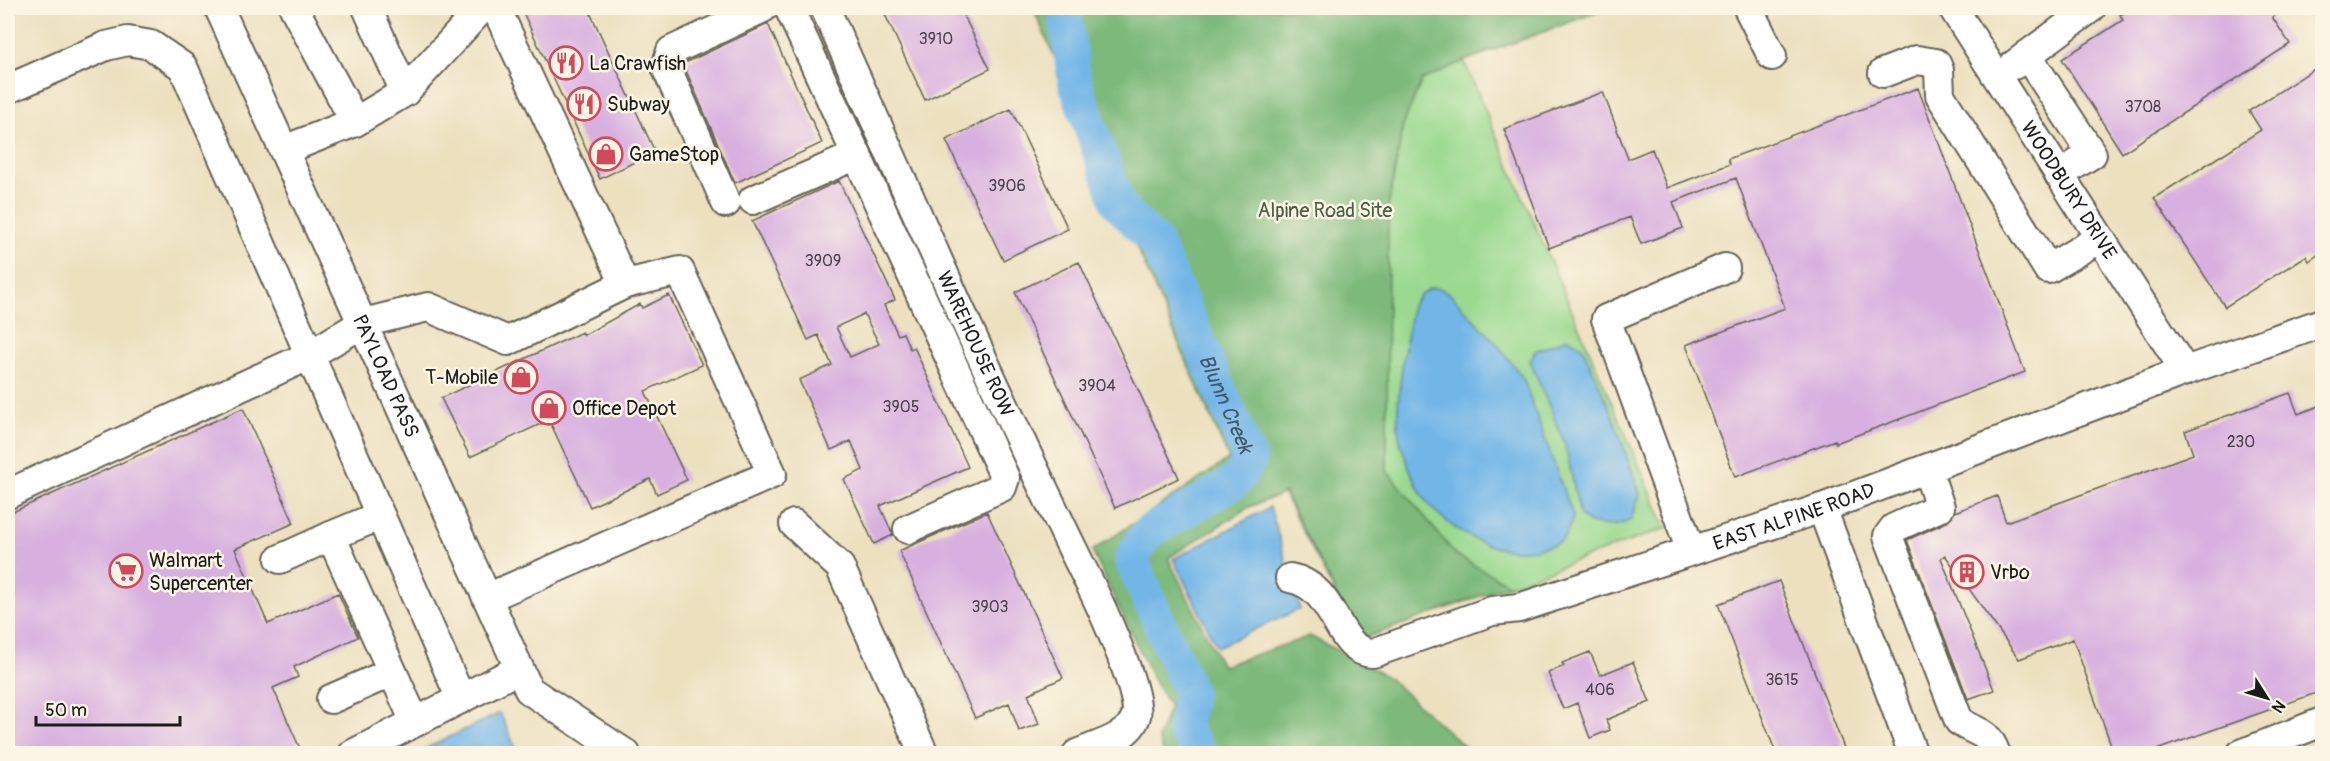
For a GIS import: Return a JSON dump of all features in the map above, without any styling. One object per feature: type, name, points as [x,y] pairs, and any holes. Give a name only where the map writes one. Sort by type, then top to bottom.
[{"type":"street","name":"PAYLOAD PASS","points":[[219,8],[529,690],[578,724],[626,753]]},
{"type":"street","points":[[294,8],[355,122]]},
{"type":"street","points":[[367,8],[405,92]]},
{"type":"street","points":[[284,150],[355,122],[405,92],[482,8]]},
{"type":"street","points":[[496,8],[625,284]]},
{"type":"street","points":[[763,8],[671,51],[666,60],[666,67],[739,201],[857,155]]},
{"type":"street","points":[[789,8],[1005,478],[1002,487],[908,529]]},
{"type":"street","name":"WAREHOUSE ROW","points":[[825,8],[1035,472],[1091,586],[1130,678],[1137,701],[1137,716],[1127,732],[1077,753]]},
{"type":"street","points":[[1748,8],[1772,56]]},
{"type":"street","name":"WOODBURY DRIVE","points":[[1953,8],[2185,371]]},
{"type":"street","points":[[1998,77],[2091,8]]},
{"type":"street","points":[[8,89],[106,46],[128,41],[151,45],[183,67],[308,356],[461,699]]},
{"type":"street","points":[[2028,55],[2092,154],[2059,175]]},
{"type":"street","points":[[1883,73],[1917,60],[1936,63],[1939,70],[1940,95],[2048,269],[2100,238]]},
{"type":"street","points":[[1691,551],[1606,319],[1725,268]]},
{"type":"street","points":[[8,494],[308,356],[363,323],[428,307],[508,341],[625,284],[680,271],[772,474],[487,598]]},
{"type":"street","name":"EAST ALPINE ROAD","points":[[1290,578],[1311,585],[1326,601],[1350,645],[1363,653],[1372,653],[1492,611],[1519,608],[1822,508],[2185,371],[2322,323]]},
{"type":"street","points":[[1927,468],[1940,507],[1894,528],[1888,536],[1959,721],[1968,728],[1981,730],[1990,738],[1996,753]]},
{"type":"street","points":[[1822,508],[1913,753]]},
{"type":"street","points":[[280,559],[379,516]]},
{"type":"street","points":[[794,524],[840,567],[924,753]]},
{"type":"street","points":[[331,536],[414,722]]},
{"type":"street","points":[[353,753],[519,669]]},
{"type":"street","points":[[331,699],[392,672]]},
{"type":"street","points":[[2241,753],[2322,722]]},
{"type":"green space","name":"Alpine Road Site","points":[[1033,8],[1608,8],[1464,61],[1666,528],[1359,640]]},
{"type":"green space","name":"Alpine Road Site","points":[[1033,8],[1608,8],[1464,61],[1422,80],[1404,122],[1388,208],[1387,471],[1456,555],[1510,585],[1359,640],[1285,493],[1249,507],[1168,558],[1222,666],[1310,636],[1386,676],[1472,753],[1163,753],[1158,738],[1170,706],[1155,683],[1092,551],[1229,459]]},
{"type":"water","points":[[1431,288],[1439,288],[1449,293],[1497,344],[1523,378],[1573,516],[1567,533],[1560,542],[1529,550],[1515,550],[1500,548],[1473,539],[1448,523],[1430,506],[1415,481],[1398,431],[1399,396],[1412,305],[1421,294]]},
{"type":"water","points":[[1568,338],[1582,346],[1612,414],[1640,494],[1631,520],[1625,522],[1597,525],[1580,515],[1565,444],[1530,361],[1535,351]]},
{"type":"water","points":[[1270,507],[1300,609],[1217,647],[1173,559]]},
{"type":"water","points":[[500,713],[518,753],[426,753],[424,749]]},
{"type":"building","points":[[521,8],[588,8],[655,152],[600,179]]},
{"type":"building","points":[[882,8],[960,8],[990,69],[925,100]]},
{"type":"building","points":[[2132,8],[2287,8],[2272,17],[2290,44],[2122,153],[2062,59],[2123,20],[2120,15]]},
{"type":"building","points":[[768,24],[822,143],[735,183],[684,66],[685,63]]},
{"type":"building","points":[[2322,64],[2322,252],[2309,261],[2306,256],[2225,307],[2154,198],[2261,130],[2249,111]]},
{"type":"building","points":[[1918,88],[2025,372],[1836,443],[1835,440],[1735,477],[1686,345],[1785,308],[1736,178],[1673,202],[1683,228],[1641,244],[1630,217],[1549,248],[1504,129],[1603,92],[1628,159],[1652,149],[1667,188],[1730,164],[1728,159]]},
{"type":"building","points":[[1011,109],[1068,229],[1003,260],[946,140]]},
{"type":"building","points":[[839,181],[895,300],[884,305],[898,335],[903,333],[910,349],[914,347],[968,467],[880,506],[893,535],[874,544],[844,479],[863,470],[851,441],[831,450],[799,380],[832,365],[818,335],[808,340],[752,221]],"holes":[[[864,314],[879,344],[850,357],[836,327]]]},
{"type":"building","points":[[1079,262],[1179,478],[1115,508],[1015,292]]},
{"type":"building","name":"Office Depot","points":[[669,295],[702,365],[645,391],[687,480],[657,494],[650,479],[590,507],[549,420],[470,457],[441,398],[582,332],[584,335],[640,304],[642,308]]},
{"type":"building","points":[[2290,393],[2298,414],[2322,405],[2322,691],[2148,753],[2114,753],[2073,639],[2019,659],[1945,555],[1941,558],[1994,690],[1968,699],[1907,540],[1947,522],[1955,512],[1997,496],[2006,522],[2193,454],[2185,431]]},
{"type":"building","name":"Walmart Supercenter","points":[[243,408],[294,523],[235,549],[268,624],[338,593],[358,637],[294,667],[298,677],[273,688],[302,753],[8,753],[8,514]]},
{"type":"building","points":[[987,512],[1063,678],[1028,694],[1039,724],[1019,731],[1009,703],[975,718],[899,551]]},
{"type":"building","points":[[1779,581],[1846,753],[1776,753],[1718,604]]},
{"type":"building","points":[[1590,652],[1600,675],[1633,662],[1650,702],[1606,720],[1610,730],[1590,738],[1577,703],[1563,709],[1548,673],[1564,666],[1562,663]]},
{"type":"waterway","name":"Blunn Creek","points":[[1064,8],[1075,83],[1118,204],[1156,243],[1250,459],[1236,481],[1147,533],[1131,559],[1190,692],[1184,730],[1201,754]]},
{"type":"place","name":"La Crawfish","points":[[566,63]]},
{"type":"place","name":"Subway","points":[[584,104]]},
{"type":"place","name":"GameStop","points":[[606,154]]},
{"type":"place","name":"T-Mobile","points":[[521,377]]},
{"type":"place","name":"Office Depot","points":[[549,408]]},
{"type":"place","name":"Walmart Supercenter","points":[[126,571]]},
{"type":"place","name":"Vrbo","points":[[1967,572]]}]
